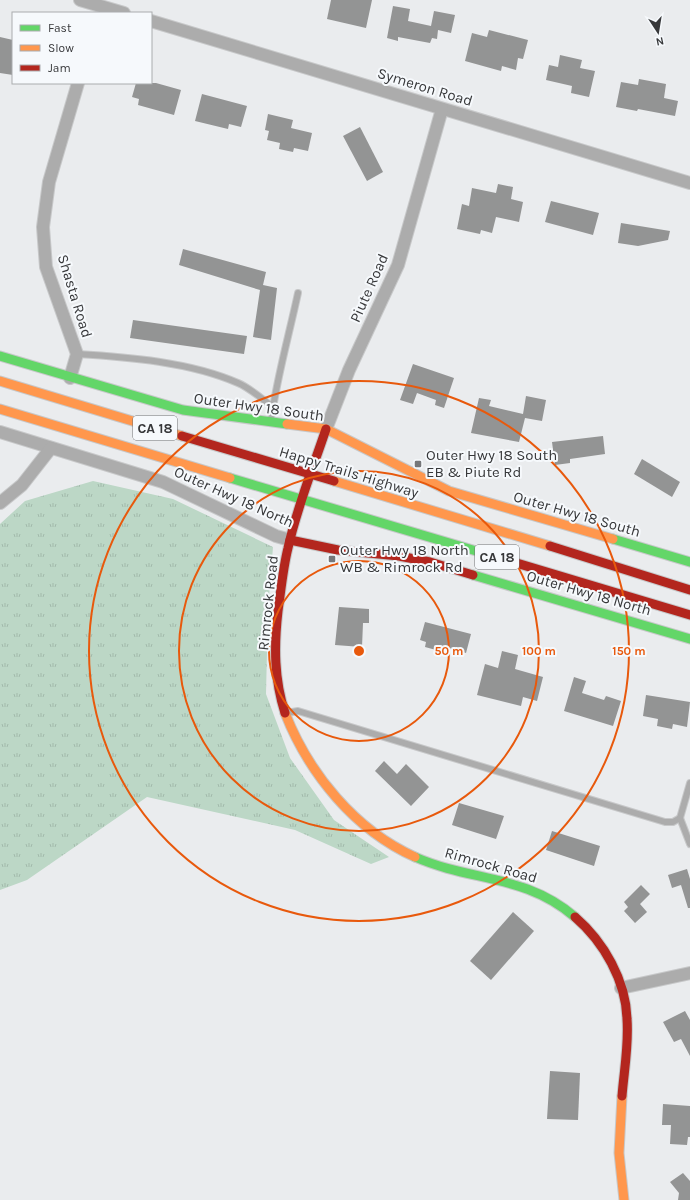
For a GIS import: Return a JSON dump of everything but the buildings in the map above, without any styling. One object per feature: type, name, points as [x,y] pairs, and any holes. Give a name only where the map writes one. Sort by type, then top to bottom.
[{"type":"street","points":[[80,0],[121,12]]},
{"type":"street","name":"Symeron Road","points":[[152,21],[690,183]]},
{"type":"street","name":"Shasta Road","points":[[70,378],[76,354],[46,267],[43,227],[49,182],[78,84]]},
{"type":"street","name":"Piute Road","points":[[310,475],[349,370],[398,265],[442,109]]},
{"type":"street","name":"Outer Hwy 18 South","points":[[0,356],[70,378],[184,410],[326,429],[449,491],[690,562]]},
{"type":"street","name":"Happy Trails Highway","points":[[0,381],[613,565],[690,590]]},
{"type":"street","name":"CA 18","points":[[0,409],[690,615]]},
{"type":"street","name":"Outer Hwy 18 North","points":[[0,432],[163,482],[276,536],[338,550],[399,556],[430,562],[690,639]]},
{"type":"street","points":[[0,503],[22,485],[51,448]]},
{"type":"street","name":"Rimrock Road","points":[[310,475],[290,540],[281,592],[275,645],[277,683],[285,713],[306,756],[327,785],[358,819],[384,840],[440,867],[463,874],[524,886],[553,900],[582,921],[602,947],[612,965],[621,988],[627,1012],[628,1034],[619,1130],[621,1184],[624,1200]]},
{"type":"street","points":[[621,988],[690,973]]},
{"type":"lane","points":[[270,421],[276,383],[286,349],[298,293]]},
{"type":"lane","points":[[76,354],[124,357],[206,371],[239,383],[273,407]]},
{"type":"lane","points":[[285,713],[298,711],[665,822],[673,822],[680,818],[687,804],[690,783]]},
{"type":"lane","points":[[680,818],[690,844]]},
{"type":"green space","points":[[93,481],[173,499],[273,547],[268,609],[266,694],[290,758],[334,820],[389,857],[371,864],[295,830],[147,797],[27,880],[0,890],[0,524],[25,501]]},
{"type":"traffic: fast","points":[[0,356],[183,410],[287,424]]},
{"type":"traffic: fast","points":[[230,478],[483,553]]},
{"type":"traffic: fast","points":[[613,539],[690,562]]},
{"type":"traffic: fast","points":[[473,575],[690,639]]},
{"type":"traffic: fast","points":[[415,857],[436,865],[498,880],[537,893],[556,903],[575,917]]},
{"type":"traffic: slow","points":[[0,381],[182,436]]},
{"type":"traffic: slow","points":[[0,409],[230,478]]},
{"type":"traffic: slow","points":[[287,424],[326,429],[449,491],[613,539]]},
{"type":"traffic: slow","points":[[334,481],[550,546]]},
{"type":"traffic: slow","points":[[285,713],[295,736],[307,757],[336,798],[373,832],[393,846],[415,857]]},
{"type":"traffic: slow","points":[[622,1096],[619,1153],[624,1200]]},
{"type":"traffic: jam","points":[[285,713],[281,700],[276,662],[277,624],[282,579],[286,556],[296,518],[326,429]]},
{"type":"traffic: jam","points":[[182,436],[334,481]]},
{"type":"traffic: jam","points":[[290,540],[338,550],[399,556],[430,562],[473,575]]},
{"type":"traffic: jam","points":[[550,546],[690,590]]},
{"type":"traffic: jam","points":[[483,553],[690,615]]},
{"type":"traffic: jam","points":[[575,917],[586,927],[604,950],[612,963],[623,991],[626,1005],[627,1048],[622,1096]]},
{"type":"place","name":"Outer Hwy 18 South EB & Piute Rd","points":[[418,464]]},
{"type":"place","name":"Outer Hwy 18 North WB & Rimrock Rd","points":[[332,559]]}]
